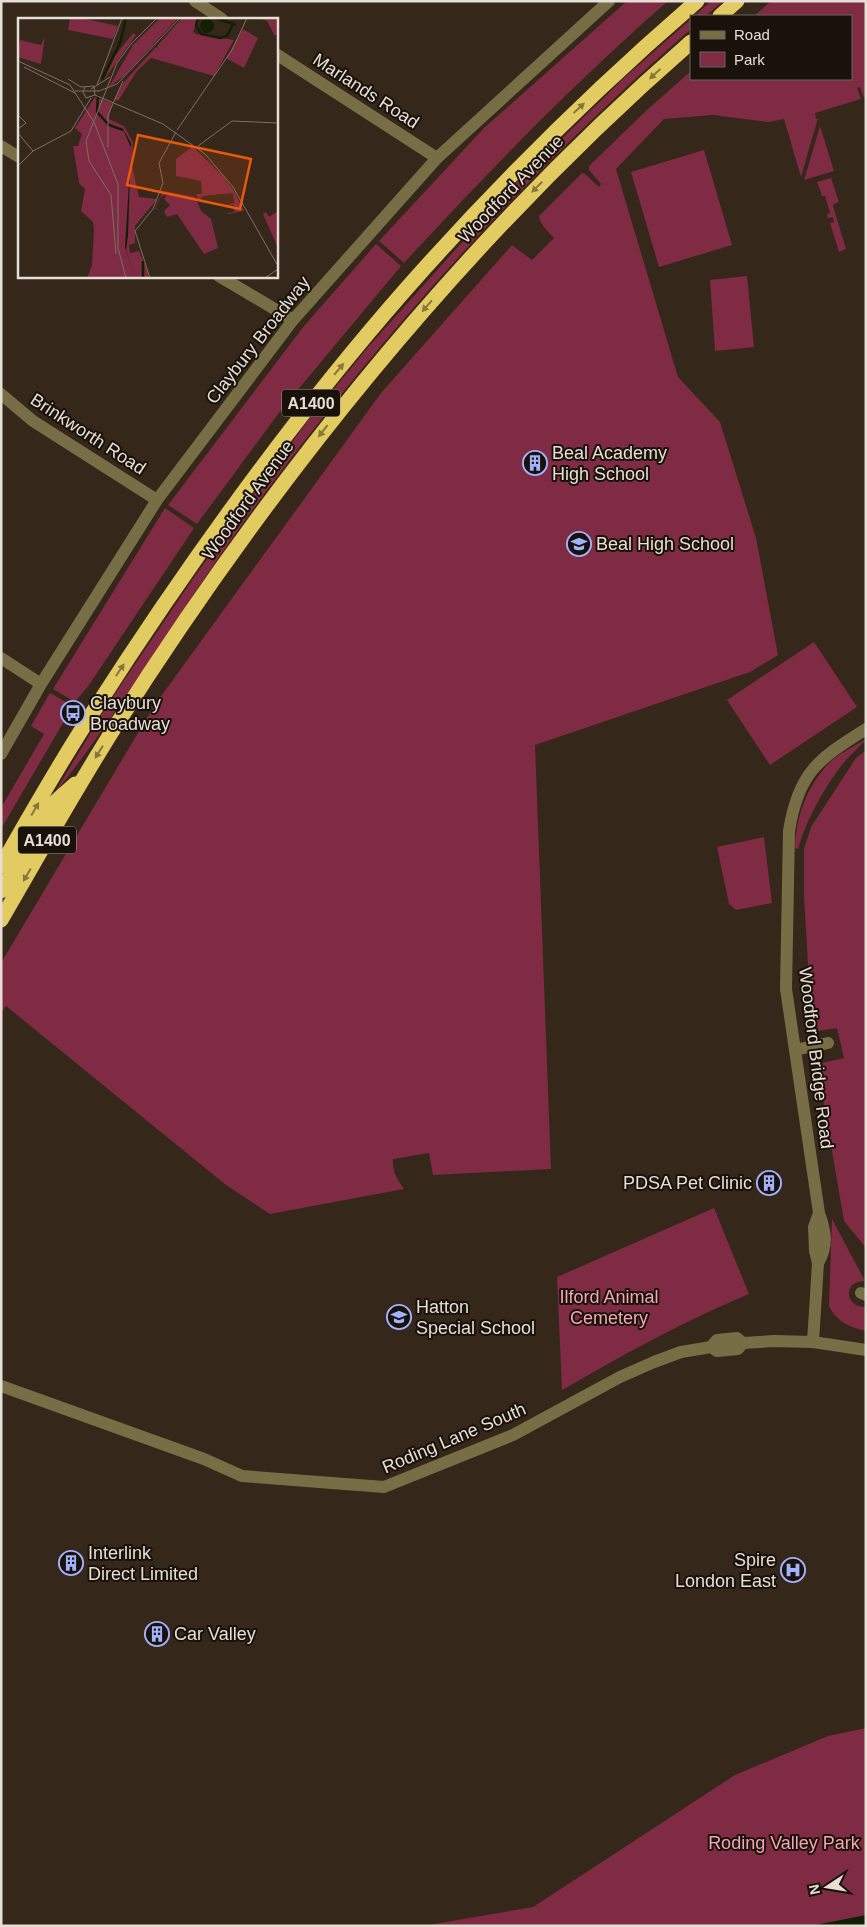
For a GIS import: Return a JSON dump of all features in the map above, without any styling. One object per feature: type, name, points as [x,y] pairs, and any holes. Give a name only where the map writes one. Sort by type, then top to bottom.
[{"type":"highway","name":"Woodford Avenue","points":[[1,866],[91,714],[150,626],[260,469],[327,383],[406,289],[487,201],[575,113],[696,1]]},
{"type":"highway","points":[[721,15],[737,1]]},
{"type":"highway","name":"Woodford Avenue","points":[[1,920],[87,772],[151,671],[214,578],[282,484],[348,399],[427,305],[527,197],[593,132],[690,43]]},
{"type":"highway","points":[[1,891],[56,800],[87,772]]},
{"type":"street","points":[[195,1],[220,18]]},
{"type":"street","name":"Claybury Broadway","points":[[1,754],[41,684],[157,500],[293,320],[437,158],[609,1]]},
{"type":"street","name":"Marlands Road","points":[[278,55],[437,158]]},
{"type":"street","points":[[1,146],[18,156]]},
{"type":"street","points":[[222,278],[293,320]]},
{"type":"street","name":"Brinkworth Road","points":[[1,394],[33,421],[157,500]]},
{"type":"street","points":[[1,658],[41,684]]},
{"type":"street","name":"Woodford Bridge Road","points":[[813,1342],[818,1263],[824,1252],[824,1228],[819,1213],[786,988],[789,831],[793,806],[803,783],[817,763],[838,746],[866,729]]},
{"type":"street","points":[[795,1050],[828,1044]]},
{"type":"street","name":"Roding Lane South","points":[[1,1386],[204,1459],[242,1476],[384,1487],[513,1435],[628,1373],[681,1352],[711,1346],[717,1340],[737,1338],[743,1343],[774,1341],[813,1342],[866,1350]]},
{"type":"green space","points":[[627,1],[668,1],[532,129],[404,263],[379,241],[484,128]]},
{"type":"green space","points":[[711,1],[723,1],[707,15],[695,15]]},
{"type":"green space","name":"Beal High School","points":[[771,1],[866,1],[866,97],[864,98],[860,87],[857,88],[861,99],[815,113],[816,119],[818,118],[801,177],[784,119],[768,122],[713,115],[664,119],[616,169],[678,377],[720,422],[756,538],[778,655],[750,672],[535,745],[551,1169],[433,1175],[429,1153],[393,1159],[393,1167],[404,1189],[270,1214],[226,1185],[6,1006],[1,1013],[1,963],[154,706],[381,393],[512,245],[532,260],[554,238],[543,225],[539,216],[582,173],[599,187],[601,184],[589,170],[589,166],[690,72],[690,80],[852,80],[852,15],[755,15]]},
{"type":"green space","points":[[690,20],[690,30],[570,141],[512,200],[401,322],[348,386],[248,516],[104,728],[52,797],[108,704],[190,583],[310,418],[369,346],[508,191],[625,77]]},
{"type":"green space","points":[[820,126],[834,171],[804,180]]},
{"type":"green space","points":[[704,150],[732,245],[659,267],[631,172]]},
{"type":"green space","points":[[831,178],[839,202],[833,206],[846,249],[839,252],[830,223],[834,222],[833,217],[828,218],[827,214],[830,213],[825,196],[822,196],[817,182]]},
{"type":"green space","points":[[376,244],[401,266],[281,410],[197,524],[168,505],[304,326]]},
{"type":"green space","points":[[747,276],[754,347],[715,351],[710,280]]},
{"type":"green space","points":[[165,508],[194,528],[89,685],[75,702],[53,689]]},
{"type":"green space","points":[[814,642],[857,707],[770,765],[727,700]]},
{"type":"green space","points":[[50,693],[73,706],[1,829],[1,808],[44,734],[31,726]]},
{"type":"green space","points":[[864,740],[841,766],[828,785],[810,816],[798,849],[795,848],[800,813],[815,781],[829,763]]},
{"type":"green space","points":[[866,750],[866,1248],[844,1221],[817,1064],[844,1058],[837,1028],[812,1032],[804,896],[804,849],[811,827],[856,758]]},
{"type":"green space","points":[[764,837],[772,903],[736,910],[729,904],[717,847]]},
{"type":"green space","name":"Ilford Animal Cemetery","points":[[714,1208],[749,1294],[677,1327],[562,1390],[557,1277]]},
{"type":"green space","points":[[832,1219],[865,1281],[852,1285],[849,1294],[850,1299],[854,1303],[866,1307],[866,1331],[844,1323],[832,1312],[829,1306]]},
{"type":"green space","name":"Roding Valley Park","points":[[866,1728],[866,1926],[423,1926],[533,1907],[735,1775],[828,1736]]},
{"type":"shaded area","points":[[866,1915],[866,1926],[810,1926]]},
{"type":"place","name":"Beal Academy High School","points":[[535,463]]},
{"type":"place","name":"Beal High School","points":[[579,544]]},
{"type":"place","name":"Claybury Broadway","points":[[73,713]]},
{"type":"place","name":"PDSA Pet Clinic","points":[[769,1183]]},
{"type":"place","name":"Hatton Special School","points":[[399,1317]]},
{"type":"place","name":"Interlink Direct Limited","points":[[71,1563]]},
{"type":"place","name":"Spire London East","points":[[793,1570]]},
{"type":"place","name":"Car Valley","points":[[157,1634]]}]
